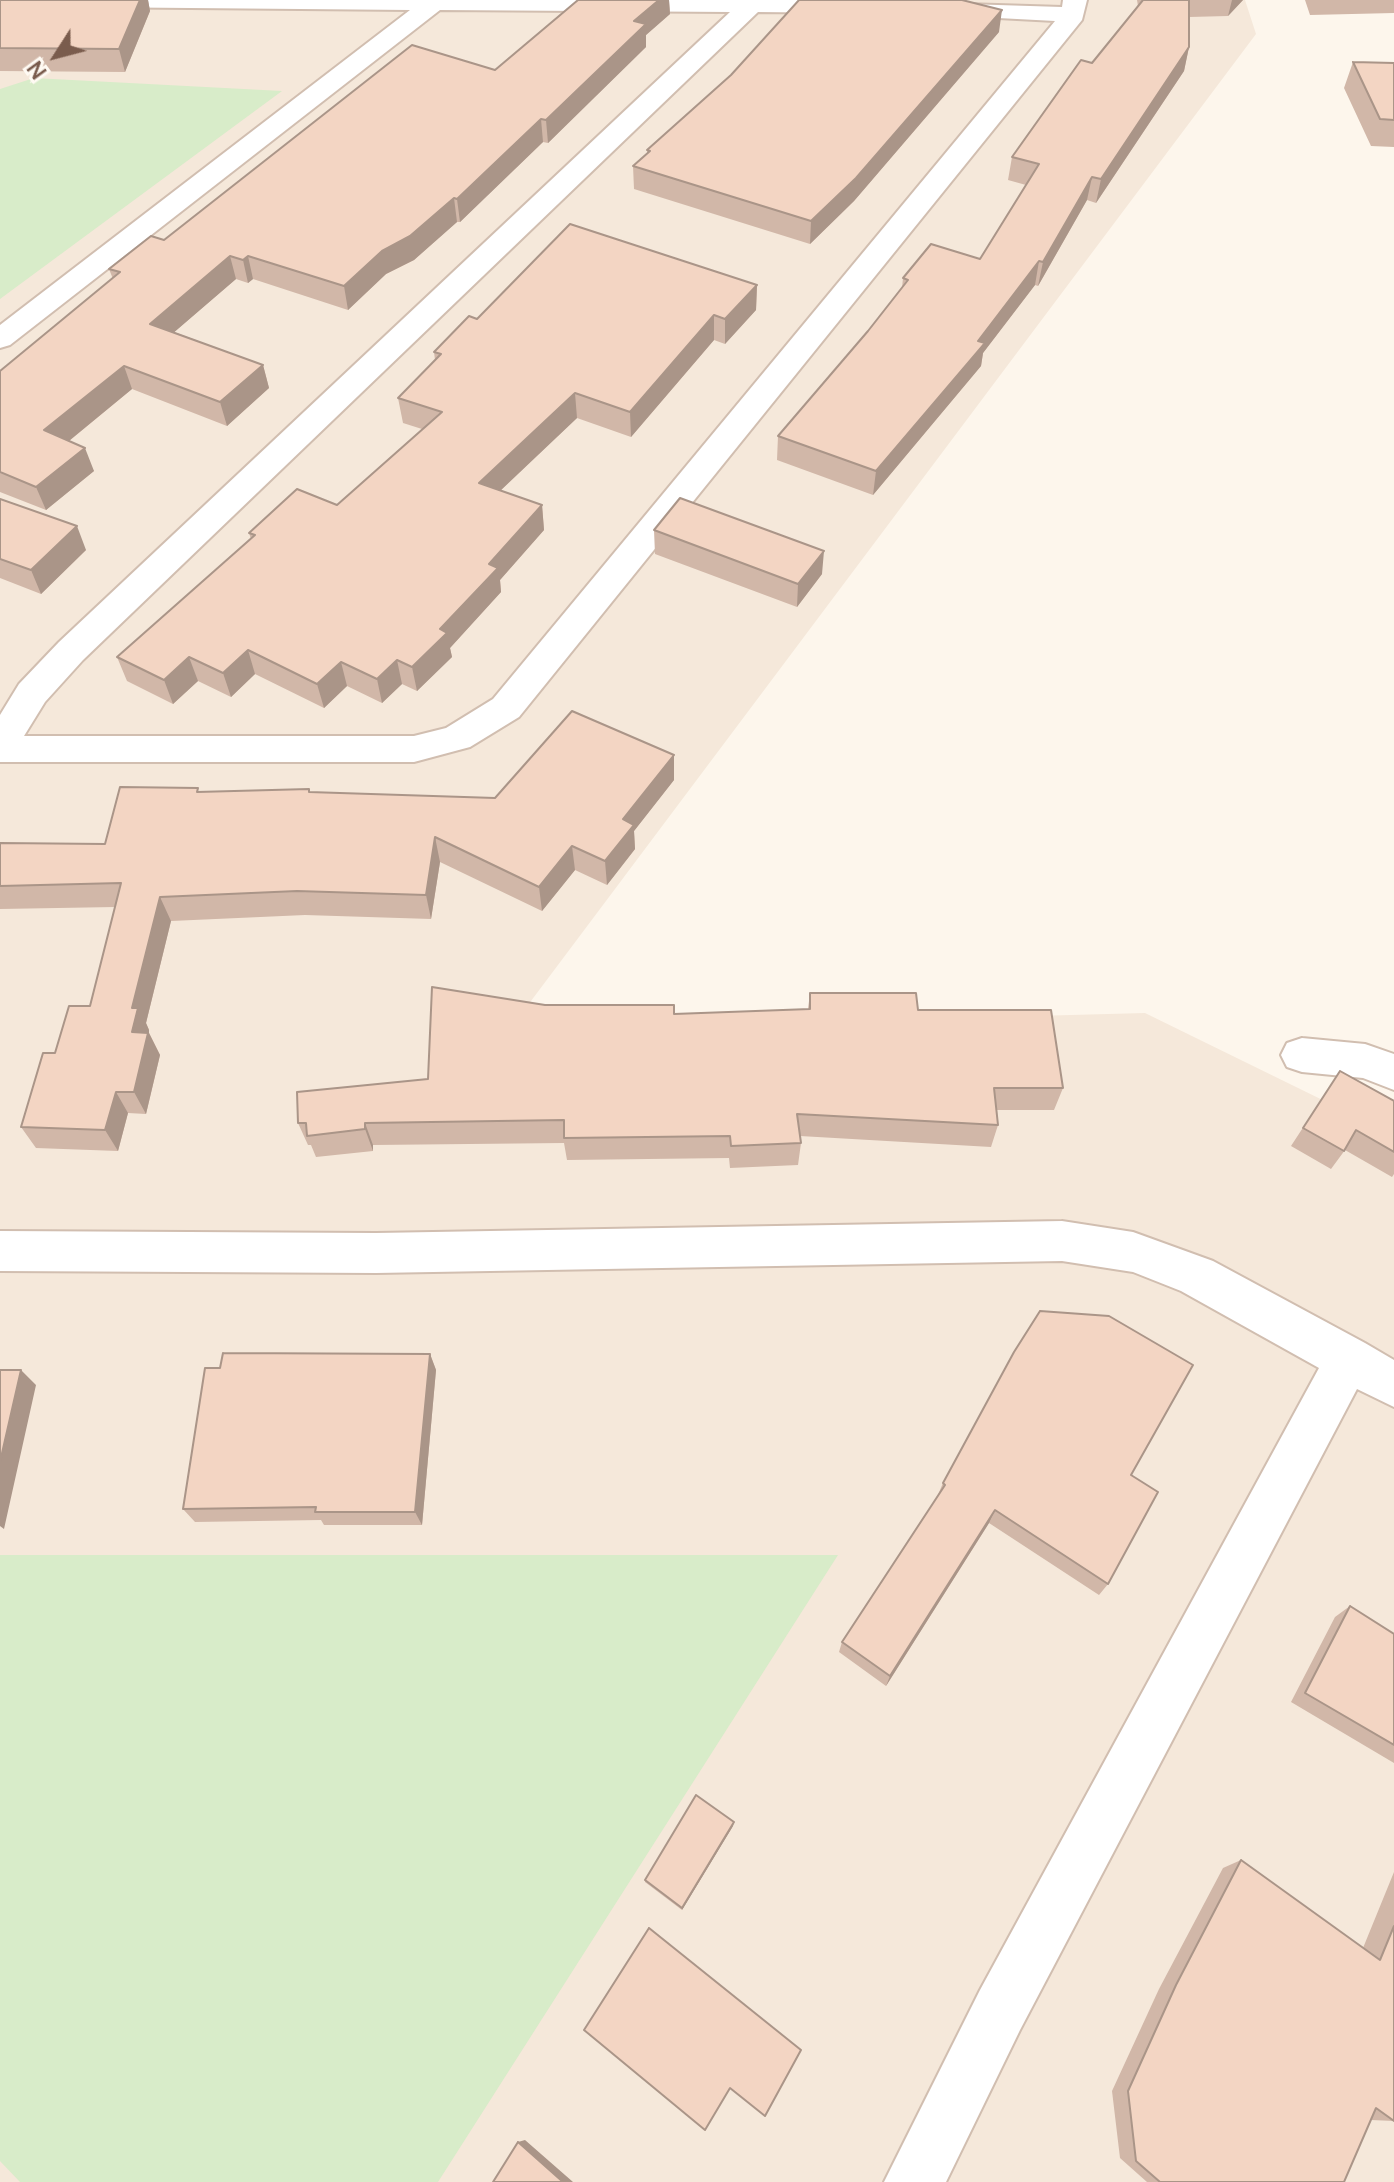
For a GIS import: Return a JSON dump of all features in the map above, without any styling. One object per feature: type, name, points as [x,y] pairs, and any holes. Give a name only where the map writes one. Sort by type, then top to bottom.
[{"type":"street","points":[[80,0],[880,6]]},
{"type":"street","points":[[0,339],[433,4]]},
{"type":"street","points":[[0,747],[32,693],[71,651],[753,4]]},
{"type":"street","points":[[911,7],[1074,7]]},
{"type":"street","points":[[0,747],[414,749],[457,738],[506,708],[1074,7]]},
{"type":"street","points":[[1302,1055],[1365,1061],[1394,1072]]},
{"type":"street","points":[[0,1251],[376,1253],[1062,1241],[1133,1252],[1197,1276],[1394,1385]]},
{"type":"street","points":[[914,2182],[1000,2010],[1349,1358]]},
{"type":"shaded area","points":[[0,0],[1245,0],[1256,34],[498,1045],[590,1028],[1145,1013],[1394,1135],[1394,2182],[0,2182]]},
{"type":"green space","points":[[34,78],[282,91],[0,299],[0,89]]},
{"type":"green space","points":[[0,1555],[838,1555],[438,2182],[20,2182],[0,2161]]},
{"type":"building","points":[[0,0],[140,0],[119,49],[0,48]]},
{"type":"building","points":[[578,0],[659,0],[634,21],[646,24],[546,120],[541,119],[457,199],[454,198],[410,236],[382,251],[344,286],[248,256],[243,260],[230,256],[150,324],[263,365],[220,402],[124,366],[44,430],[85,448],[36,487],[0,472],[0,371],[120,272],[109,269],[151,236],[164,240],[412,45],[495,70]]},
{"type":"building","points":[[799,0],[962,0],[1002,10],[856,178],[811,221],[633,166],[731,75]]},
{"type":"building","points":[[1143,0],[1189,0],[1189,47],[1101,179],[1092,177],[1043,262],[1039,261],[978,341],[985,343],[876,471],[778,436],[868,331],[908,280],[903,278],[931,244],[980,259],[1039,164],[1012,157],[1081,60],[1092,63]]},
{"type":"building","points":[[1353,62],[1394,63],[1394,120],[1380,119]]},
{"type":"building","points":[[570,224],[757,285],[725,319],[714,315],[630,412],[575,393],[479,483],[542,505],[489,564],[498,568],[440,629],[447,633],[412,667],[397,660],[377,679],[341,662],[317,684],[248,650],[223,673],[189,657],[164,680],[117,657],[255,535],[249,533],[297,489],[337,505],[442,412],[398,398],[441,354],[434,352],[469,316],[477,319]]},
{"type":"building","points":[[680,498],[824,551],[798,584],[654,530]]},
{"type":"building","points":[[0,499],[77,526],[31,570],[0,559]]},
{"type":"building","points":[[572,711],[674,755],[623,819],[634,825],[605,861],[572,846],[539,887],[435,837],[426,895],[297,891],[160,897],[132,1008],[138,1008],[132,1032],[148,1033],[134,1092],[116,1092],[105,1130],[21,1127],[43,1053],[55,1053],[69,1006],[90,1006],[121,883],[0,886],[0,843],[105,844],[120,787],[198,788],[197,792],[309,789],[309,792],[495,798]]},
{"type":"building","points":[[432,987],[545,1005],[674,1005],[674,1014],[810,1009],[810,993],[916,993],[918,1010],[1051,1010],[1063,1088],[994,1088],[998,1125],[797,1114],[801,1143],[731,1146],[730,1136],[564,1138],[564,1120],[365,1123],[365,1129],[307,1136],[306,1123],[298,1123],[297,1092],[428,1079]]},
{"type":"building","points":[[1340,1071],[1394,1101],[1394,1152],[1356,1130],[1344,1151],[1303,1128]]},
{"type":"building","points":[[1040,1311],[1109,1316],[1193,1365],[1131,1475],[1158,1492],[1108,1584],[995,1510],[890,1676],[842,1642],[945,1485],[943,1483],[1014,1352]]},
{"type":"building","points":[[223,1353],[430,1354],[415,1512],[315,1512],[316,1507],[183,1509],[205,1368],[220,1368]]},
{"type":"building","points":[[0,1370],[21,1370],[0,1462]]},
{"type":"building","points":[[1350,1606],[1394,1634],[1394,1745],[1305,1693]]},
{"type":"building","points":[[696,1795],[734,1822],[682,1908],[645,1880]]},
{"type":"building","points":[[1241,1860],[1380,1960],[1394,1926],[1394,2121],[1376,2108],[1344,2182],[1160,2182],[1136,2161],[1128,2091],[1176,1985]]},
{"type":"building","points":[[649,1928],[801,2050],[765,2116],[730,2088],[705,2130],[584,2030]]},
{"type":"building","points":[[518,2142],[563,2182],[493,2182]]}]
